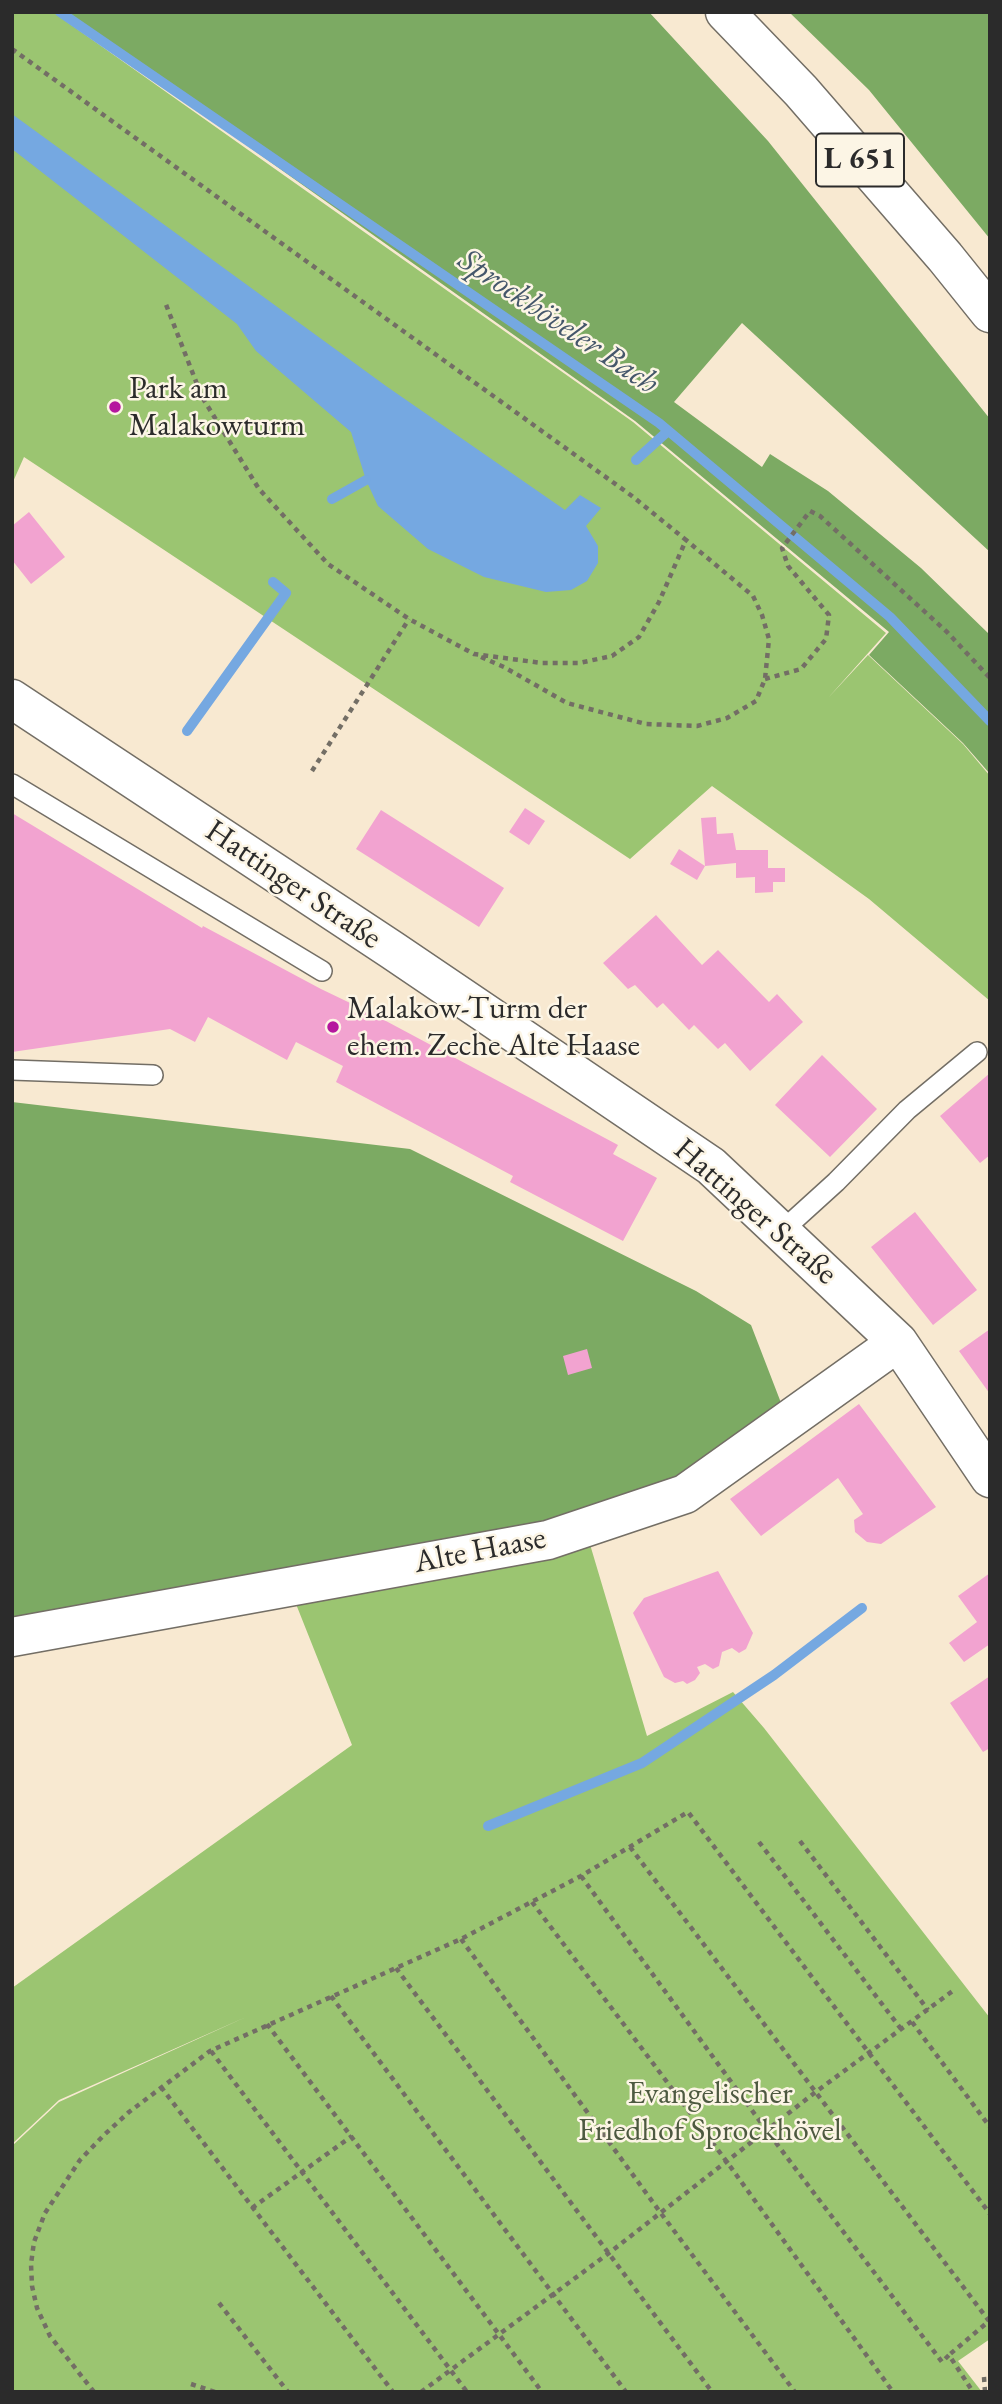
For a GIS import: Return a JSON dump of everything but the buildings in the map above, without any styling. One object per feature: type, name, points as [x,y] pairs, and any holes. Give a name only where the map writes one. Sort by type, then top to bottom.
[{"type":"street","name":"L 651","points":[[725,12],[801,92],[945,257],[990,313]]},
{"type":"street","name":"Hattinger Straße","points":[[12,699],[392,950],[711,1166],[898,1342],[990,1478]]},
{"type":"street","name":"Alte Haase","points":[[12,1637],[548,1540],[685,1494],[898,1342]]},
{"type":"lane","points":[[12,784],[322,971]]},
{"type":"lane","points":[[782,1231],[836,1182],[906,1110],[977,1052]]},
{"type":"lane","points":[[12,1070],[153,1075]]},
{"type":"path","points":[[12,49],[632,496],[752,596],[762,615],[769,639],[765,679],[756,701],[727,718],[697,726],[646,724],[567,703],[504,667],[409,619],[328,564],[260,489],[202,397],[165,302]]},
{"type":"path","points":[[765,679],[802,669],[826,639],[829,615],[788,566],[782,548],[810,512],[820,516],[937,623],[990,678]]},
{"type":"path","points":[[474,654],[542,663],[579,663],[612,656],[639,637],[659,603],[686,540]]},
{"type":"path","points":[[312,771],[409,619]]},
{"type":"path","points":[[94,2392],[50,2336],[37,2308],[31,2275],[34,2242],[45,2213],[80,2160],[129,2112],[210,2051],[461,1939],[581,1876],[688,1812],[990,2214]]},
{"type":"path","points":[[800,1841],[928,2011]]},
{"type":"path","points":[[759,1842],[901,2029]]},
{"type":"path","points":[[581,1876],[767,2131],[942,2362],[989,2321],[630,1847]]},
{"type":"path","points":[[532,1902],[727,2162],[893,2392]]},
{"type":"path","points":[[461,1939],[795,2392]]},
{"type":"path","points":[[396,1968],[712,2392]]},
{"type":"path","points":[[421,2392],[609,2253],[817,2091],[954,1990]]},
{"type":"path","points":[[331,1996],[626,2392]]},
{"type":"path","points":[[912,2022],[990,2127]]},
{"type":"path","points":[[267,2024],[542,2392]]},
{"type":"path","points":[[210,2051],[467,2392]]},
{"type":"path","points":[[161,2087],[393,2392]]},
{"type":"path","points":[[252,2208],[352,2136]]},
{"type":"path","points":[[219,2303],[288,2392]]},
{"type":"path","points":[[950,2355],[973,2392]]},
{"type":"path","points":[[984,2377],[985,2392]]},
{"type":"path","points":[[191,2384],[215,2392]]},
{"type":"green space","points":[[12,12],[53,12],[633,422],[886,633],[828,698],[868,655],[963,744],[990,776],[990,1001],[869,899],[712,786],[630,859],[24,457],[12,484]]},
{"type":"green space","points":[[59,12],[649,12],[768,141],[990,419],[990,552],[742,323],[674,402],[762,467],[770,454],[828,491],[921,568],[990,635],[990,774],[963,743],[869,655],[889,632],[635,421]]},
{"type":"green space","points":[[789,12],[990,12],[990,239],[869,90]]},
{"type":"green space","points":[[12,1102],[410,1149],[696,1291],[751,1325],[783,1408],[686,1472],[573,1515],[16,1622],[12,1612]]},
{"type":"green space","name":"Evangelischer Friedhof Sprockhövel","points":[[589,1541],[647,1736],[733,1692],[990,2018],[990,2339],[958,2361],[982,2392],[12,2392],[12,2146],[59,2102],[246,2017],[59,2100],[12,2144],[12,1988],[352,1745],[294,1599]]},
{"type":"water","points":[[12,114],[386,386],[565,510],[580,495],[601,508],[586,526],[598,546],[598,563],[587,581],[571,590],[546,592],[484,577],[428,549],[378,506],[366,480],[351,432],[256,351],[237,324],[12,149]]},
{"type":"waterway","name":"Sprockhöveler Bach","points":[[60,12],[659,423],[890,617],[990,721]]},
{"type":"waterway","points":[[636,460],[668,431]]},
{"type":"waterway","points":[[332,499],[366,480]]},
{"type":"waterway","points":[[187,731],[286,593],[273,582]]},
{"type":"waterway","points":[[488,1826],[642,1763],[774,1675],[862,1608]]},
{"type":"place","name":"Park am Malakowturm","points":[[115,407]]},
{"type":"place","name":"Malakow-Turm der ehem. Zeche Alte Haase","points":[[333,1027]]}]
